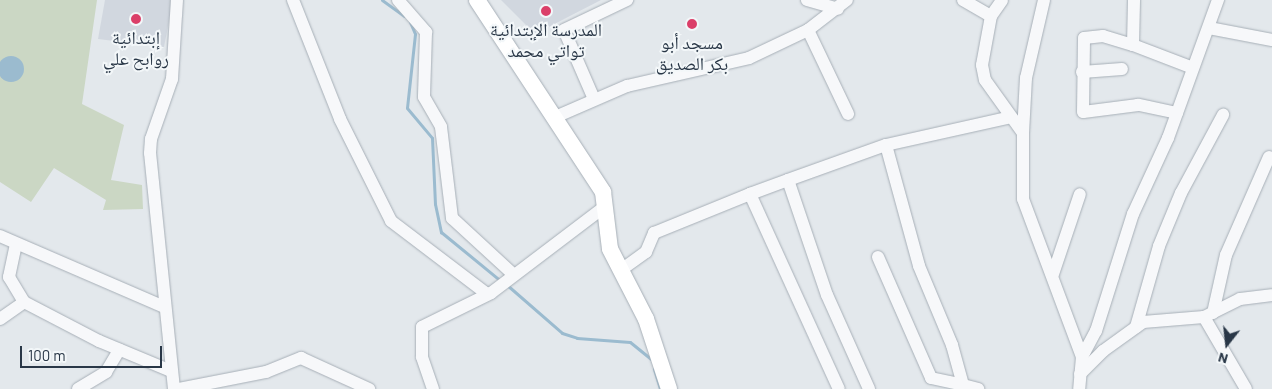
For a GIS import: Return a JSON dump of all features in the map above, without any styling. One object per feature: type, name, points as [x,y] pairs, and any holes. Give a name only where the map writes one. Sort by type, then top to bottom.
[{"type":"main road","points":[[477,0],[603,192],[603,208],[610,249],[646,319],[669,389]]},
{"type":"street","points":[[174,389],[164,307],[150,139],[172,79],[177,0]]},
{"type":"street","points":[[294,0],[340,119],[390,221],[487,294]]},
{"type":"street","points":[[398,0],[426,32],[424,97],[441,127],[452,218],[507,280]]},
{"type":"street","points":[[594,99],[564,30],[626,0]]},
{"type":"street","points":[[807,0],[843,4]]},
{"type":"street","points":[[963,0],[991,16]]},
{"type":"street","points":[[1002,0],[991,16],[982,65],[985,80],[1023,133]]},
{"type":"street","points":[[1044,0],[1026,78],[1023,133],[1023,200],[1053,274],[1082,357]]},
{"type":"street","points":[[1133,45],[1134,0]]},
{"type":"street","points":[[1079,389],[1082,357],[1096,331],[1132,214],[1177,113],[1218,0]]},
{"type":"street","points":[[553,118],[627,86],[724,66],[808,30],[843,4]]},
{"type":"street","points":[[1209,28],[1272,40]]},
{"type":"street","points":[[808,30],[848,114]]},
{"type":"street","points":[[1177,113],[1138,105],[1083,112],[1082,72],[1084,38],[1103,36],[1133,45],[1193,68]]},
{"type":"street","points":[[1082,72],[1122,69]]},
{"type":"street","points":[[1136,327],[1177,202],[1223,115]]},
{"type":"street","points":[[621,270],[646,252],[654,233],[750,194],[886,145],[1011,117]]},
{"type":"street","points":[[886,145],[919,266],[952,345],[963,385]]},
{"type":"street","points":[[1246,389],[1209,315],[1226,256],[1269,157]]},
{"type":"street","points":[[788,180],[827,295],[869,389]]},
{"type":"street","points":[[750,194],[778,262],[839,389]]},
{"type":"street","points":[[1053,274],[1080,194]]},
{"type":"street","points":[[433,389],[422,357],[422,327],[487,294],[603,208]]},
{"type":"street","points":[[0,236],[164,307]]},
{"type":"street","points":[[16,244],[9,277],[24,302],[119,350],[171,371]]},
{"type":"street","points":[[878,257],[931,378],[978,389]]},
{"type":"street","points":[[1080,374],[1136,327],[1160,320],[1209,315],[1240,299],[1272,295]]},
{"type":"street","points":[[0,319],[24,302]]},
{"type":"street","points":[[78,389],[106,372],[119,350]]},
{"type":"street","points":[[179,389],[266,372],[301,358],[368,389]]},
{"type":"shaded area","name":"إبتدائية روابح علي","points":[[105,0],[173,0],[164,47],[98,39]]},
{"type":"shaded area","name":"المدرسة الإبتدائية تواتي محمد","points":[[501,0],[601,0],[535,34]]},
{"type":"green space","points":[[0,0],[97,0],[82,104],[124,125],[111,180],[142,185],[143,209],[103,210],[106,200],[54,168],[31,202],[0,182]]},
{"type":"water","points":[[11,56],[21,59],[24,69],[21,79],[11,82],[1,79],[-2,69],[1,59]]},
{"type":"waterway","points":[[382,0],[404,16]]},
{"type":"waterway","points":[[410,22],[415,34],[407,108],[432,138],[435,204],[441,232],[502,282]]},
{"type":"waterway","points":[[507,285],[562,333],[577,338],[630,342],[651,359]]},
{"type":"waterway","points":[[654,369],[660,389]]},
{"type":"place","name":"المدرسة الإبتدائية تواتي محمد","points":[[546,11]]},
{"type":"place","name":"إبتدائية روابح علي","points":[[136,19]]},
{"type":"place","name":"مسجد أبو بكر الصديق","points":[[692,24]]}]
